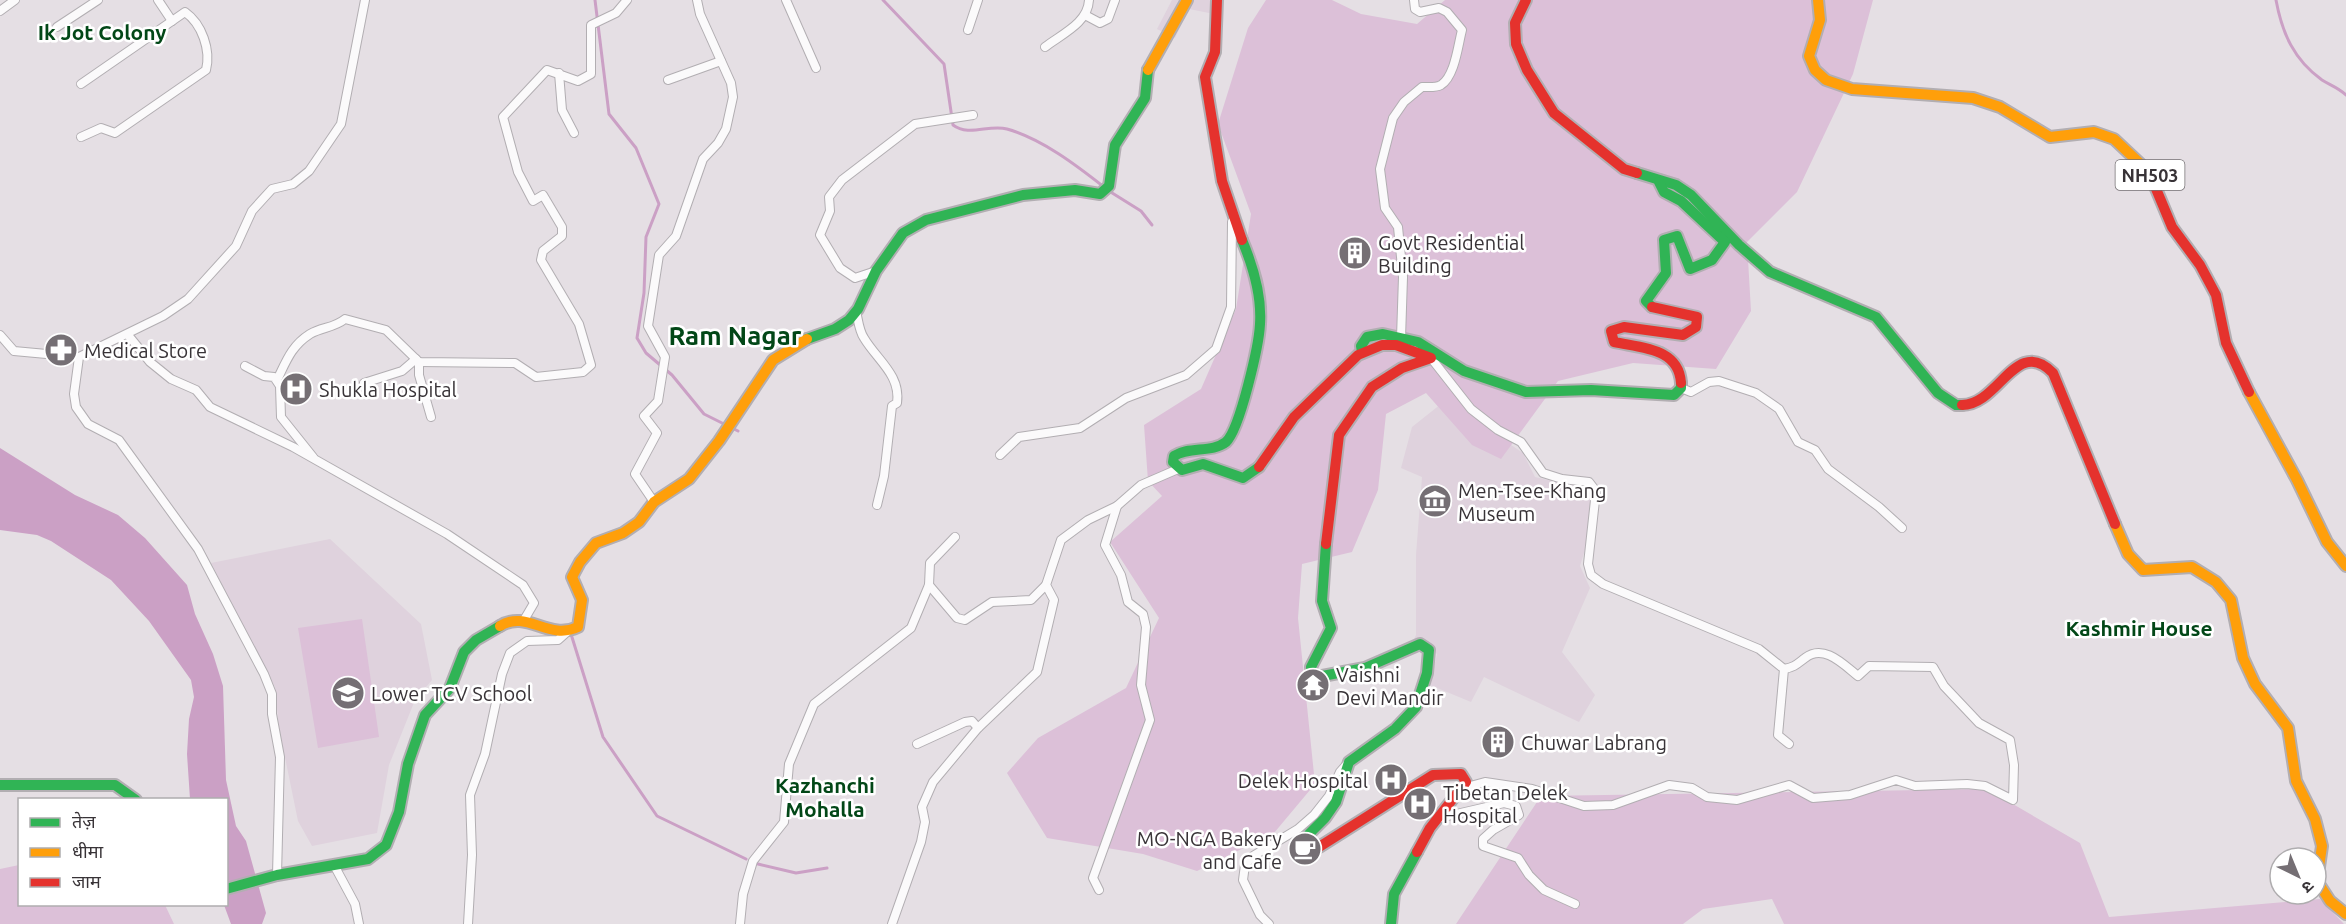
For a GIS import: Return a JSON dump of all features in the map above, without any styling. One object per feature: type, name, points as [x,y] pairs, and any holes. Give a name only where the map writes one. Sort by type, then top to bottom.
[{"type":"street","points":[[0,11],[15,0]]},
{"type":"street","points":[[57,27],[98,0]]},
{"type":"street","points":[[158,0],[172,21]]},
{"type":"street","points":[[0,335],[14,351],[80,357],[128,335],[188,299],[236,246],[252,211],[265,196],[272,189],[293,184],[309,171],[341,123],[365,0]]},
{"type":"street","points":[[364,383],[402,371],[418,360],[515,363],[536,377],[583,372],[591,365],[579,324],[541,260],[543,251],[562,236],[562,227],[543,195],[533,201],[518,172],[503,117],[547,70],[578,81],[591,74],[591,25],[616,13],[627,0]]},
{"type":"street","points":[[654,502],[635,474],[657,433],[644,416],[658,401],[665,357],[648,326],[659,255],[676,236],[703,159],[718,143],[726,129],[733,97],[731,83],[700,14],[697,0]]},
{"type":"street","points":[[786,0],[816,68]]},
{"type":"street","points":[[968,30],[978,0]]},
{"type":"street","points":[[1045,47],[1085,15],[1089,0]]},
{"type":"street","points":[[1085,15],[1100,22],[1108,19],[1115,0]]},
{"type":"street","points":[[468,924],[472,855],[470,795],[485,754],[502,674],[510,654],[527,640],[558,640],[567,632],[578,627],[582,600],[572,578],[580,562],[596,543],[623,533],[639,522],[654,502],[689,479],[719,441],[773,360],[802,341],[835,329],[856,311],[876,271],[903,233],[926,220],[1023,195],[1075,190],[1100,194],[1109,186],[1116,145],[1145,98],[1146,74],[1187,0]]},
{"type":"street","points":[[1178,469],[1173,462],[1174,456],[1183,450],[1219,446],[1228,440],[1241,414],[1260,324],[1255,272],[1232,217],[1222,181],[1205,77],[1215,52],[1217,0]]},
{"type":"street","points":[[1401,338],[1403,277],[1398,227],[1384,208],[1380,169],[1383,151],[1393,118],[1404,102],[1422,87],[1439,87],[1444,82],[1452,68],[1462,30],[1451,16],[1439,8],[1420,12],[1415,9],[1414,0]]},
{"type":"street","points":[[1526,0],[1515,22],[1516,44],[1527,70],[1554,113],[1624,169],[1659,182],[1676,185],[1691,195],[1739,245],[1770,272],[1876,317],[1947,401],[1967,405],[1995,387],[2016,367],[2027,361],[2038,360],[2047,366],[2053,373],[2128,554],[2143,570],[2192,567],[2216,582],[2231,600],[2243,658],[2251,675],[2288,729],[2296,781],[2316,819],[2322,846],[2317,881],[2331,901],[2346,914]]},
{"type":"street","name":"NH503","points":[[1818,0],[1821,4],[1820,17],[1809,56],[1815,70],[1826,80],[1852,89],[1973,98],[2000,107],[2050,137],[2094,132],[2114,139],[2149,171],[2172,227],[2200,265],[2216,295],[2226,343],[2236,369],[2297,480],[2327,542],[2346,567]]},
{"type":"street","points":[[81,84],[185,12],[193,17],[203,34],[208,64],[206,70],[115,133],[101,128],[81,137]]},
{"type":"street","points":[[668,80],[721,61]]},
{"type":"street","points":[[559,73],[562,111],[574,133]]},
{"type":"street","points":[[876,271],[855,278],[840,268],[820,235],[830,211],[829,197],[842,180],[882,147],[915,124],[973,114]]},
{"type":"street","points":[[1362,352],[1361,346],[1367,337],[1383,334],[1418,342],[1464,371],[1526,392],[1591,390],[1674,395],[1681,388],[1682,372],[1673,357],[1651,349],[1614,342],[1611,331],[1624,327],[1683,334],[1696,327],[1697,317],[1680,312],[1654,309],[1646,301],[1666,273],[1664,240],[1677,236],[1690,269],[1708,264],[1720,254],[1725,242],[1681,201],[1664,192],[1659,182]]},
{"type":"street","points":[[1000,455],[1019,437],[1080,428],[1126,398],[1186,375],[1216,349],[1231,307],[1232,217]]},
{"type":"street","points":[[856,311],[862,336],[892,375],[899,392],[897,403],[892,406],[884,476],[877,505]]},
{"type":"street","points":[[277,380],[286,356],[310,334],[335,327],[345,319],[386,330],[418,360],[419,375],[431,417]]},
{"type":"street","points":[[128,335],[150,362],[171,379],[196,390],[210,407],[320,463],[447,534],[523,585],[534,603],[524,620]]},
{"type":"street","points":[[929,585],[957,618],[965,620],[992,602],[1030,600],[1046,585],[1061,540],[1088,520],[1117,506],[1141,486],[1178,469],[1203,464],[1243,478],[1256,472],[1289,422],[1344,364],[1362,352],[1386,343],[1414,350],[1431,358],[1471,409],[1498,430],[1521,442],[1543,473],[1562,479],[1589,482],[1596,491],[1588,564],[1591,575],[1603,584],[1759,649],[1785,669],[1795,667],[1806,657],[1816,653],[1832,655],[1858,676],[1869,666],[1933,667],[1944,686],[1979,723],[2010,740],[2013,765],[2013,800],[1985,786],[1951,783],[1915,786],[1896,780],[1850,795],[1813,798],[1789,785],[1737,800],[1707,797],[1692,788],[1669,785],[1613,805],[1584,806],[1532,789],[1485,782],[1463,788]]},
{"type":"street","points":[[80,357],[74,394],[76,407],[88,424],[118,440],[198,549],[272,694],[272,714],[280,757],[277,875]]},
{"type":"street","points":[[1269,924],[1260,915],[1243,880],[1245,866],[1253,856],[1298,829],[1314,815],[1329,796],[1340,772],[1349,762],[1370,746],[1395,732],[1407,721],[1426,680],[1429,650],[1420,644],[1365,668],[1317,677],[1312,673],[1311,667],[1330,628],[1322,601],[1326,537],[1335,482],[1339,435],[1372,387],[1402,368],[1431,358]]},
{"type":"street","points":[[245,366],[277,380],[280,386],[281,417],[320,463]]},
{"type":"street","points":[[1681,388],[1691,392],[1709,382],[1719,381],[1756,393],[1779,409],[1798,442],[1815,450],[1828,469],[1880,507],[1902,528]]},
{"type":"street","points":[[1099,890],[1093,878],[1150,720],[1141,685],[1145,621],[1143,614],[1128,602],[1121,575],[1105,545],[1117,506]]},
{"type":"street","points":[[740,924],[743,894],[753,861],[784,822],[789,764],[814,704],[910,628],[929,585],[930,563],[954,537]]},
{"type":"street","points":[[892,924],[921,842],[925,822],[922,807],[933,782],[978,728],[1037,672],[1054,600],[1046,585]]},
{"type":"street","points":[[228,889],[277,875],[368,859],[386,845],[399,812],[408,764],[425,715],[450,688],[464,652],[476,640],[506,622],[524,620],[550,631],[567,632]]},
{"type":"street","points":[[1785,669],[1778,735],[1789,744]]},
{"type":"street","points":[[917,744],[965,722],[972,721],[978,728]]},
{"type":"street","points":[[1349,762],[1339,800],[1323,822],[1309,834],[1311,843],[1319,847],[1433,775],[1461,774],[1466,782],[1430,828],[1394,894],[1391,924]]},
{"type":"street","points":[[0,785],[115,785],[133,798]]},
{"type":"street","points":[[1438,819],[1504,803],[1516,806],[1519,815],[1493,830],[1483,839],[1483,846],[1518,858],[1544,890],[1575,904]]},
{"type":"street","points":[[333,865],[355,904],[359,924]]},
{"type":"shaded area","points":[[1172,0],[1221,0],[1219,15],[1189,9],[1175,38],[1157,29]]},
{"type":"shaded area","points":[[1266,0],[1332,0],[1361,14],[1417,24],[1445,0],[1873,0],[1853,74],[1797,192],[1747,242],[1751,311],[1716,369],[1633,363],[1558,381],[1501,459],[1472,445],[1426,393],[1386,414],[1378,490],[1352,552],[1302,564],[1298,618],[1315,784],[1274,833],[1197,871],[1143,854],[1047,838],[1007,773],[1038,738],[1126,688],[1159,618],[1110,542],[1162,496],[1148,481],[1144,425],[1201,389],[1236,309],[1251,214],[1218,124],[1248,28]]},
{"type":"shaded area","points":[[1451,396],[1483,426],[1523,453],[1535,477],[1585,489],[1600,501],[1580,566],[1590,588],[1562,652],[1595,695],[1579,722],[1484,677],[1471,702],[1430,685],[1437,654],[1426,644],[1412,644],[1416,635],[1416,555],[1422,477],[1401,468],[1412,427]]},
{"type":"shaded area","points":[[0,448],[75,495],[118,515],[145,538],[187,585],[195,614],[213,654],[223,686],[226,780],[236,826],[246,841],[266,913],[262,924],[231,924],[224,906],[228,906],[228,798],[190,798],[187,754],[189,719],[194,697],[191,680],[149,621],[111,580],[51,541],[37,535],[0,530]]},
{"type":"shaded area","name":"Lower TCV School","points":[[330,539],[421,624],[432,680],[415,700],[389,765],[377,833],[312,846],[298,821],[279,728],[275,687],[211,563]]},
{"type":"shaded area","points":[[362,619],[379,737],[318,748],[298,628]]},
{"type":"shaded area","points":[[1987,789],[2080,843],[2109,917],[2268,903],[2268,906],[2327,906],[2344,924],[1784,924],[1772,899],[1703,909],[1683,924],[1456,924],[1541,796]]},
{"type":"shaded area","points":[[18,865],[18,906],[165,906],[174,924],[0,924],[0,869]]},
{"type":"waterway","points":[[595,0],[609,114],[636,148],[659,204],[646,237],[644,293],[637,338],[646,353],[672,375],[704,414],[738,431]]},
{"type":"waterway","points":[[883,0],[944,64],[953,125],[966,130],[1000,128],[1020,133],[1058,154],[1104,187]]},
{"type":"waterway","points":[[2276,0],[2286,35],[2297,55],[2312,72],[2346,95]]},
{"type":"waterway","points":[[1109,191],[1141,211],[1152,225]]},
{"type":"waterway","points":[[571,634],[603,737],[657,816],[746,859]]},
{"type":"waterway","points":[[758,864],[796,873],[827,868]]},
{"type":"traffic: fast","points":[[807,339],[835,329],[849,320],[858,309],[876,271],[903,233],[926,220],[1023,195],[1075,190],[1100,194],[1109,186],[1115,145],[1145,98],[1148,70]]},
{"type":"traffic: fast","points":[[1637,173],[1676,185],[1691,195],[1739,245],[1770,272],[1876,317],[1938,393],[1956,405],[1962,405]]},
{"type":"traffic: fast","points":[[1652,307],[1646,301],[1666,273],[1664,240],[1677,236],[1690,269],[1712,260],[1725,242],[1681,201],[1664,192],[1659,182]]},
{"type":"traffic: fast","points":[[1242,240],[1256,280],[1260,302],[1260,324],[1256,349],[1243,404],[1226,442],[1214,447],[1180,453],[1174,456],[1173,462],[1182,470],[1203,464],[1243,478],[1259,467]]},
{"type":"traffic: fast","points":[[1362,352],[1361,346],[1367,337],[1383,334],[1418,342],[1464,371],[1526,392],[1591,390],[1674,395],[1681,388],[1681,383]]},
{"type":"traffic: fast","points":[[1310,838],[1309,834],[1325,818],[1336,802],[1349,762],[1395,729],[1416,707],[1427,673],[1429,650],[1420,644],[1365,668],[1317,677],[1312,673],[1311,667],[1331,628],[1322,601],[1326,544]]},
{"type":"traffic: fast","points":[[228,888],[277,875],[368,859],[386,845],[399,812],[408,764],[425,715],[450,688],[464,652],[476,640],[500,626]]},
{"type":"traffic: fast","points":[[0,785],[115,785],[133,798]]},
{"type":"traffic: fast","points":[[1391,924],[1394,894],[1417,852]]},
{"type":"traffic: slow","points":[[1148,70],[1187,0]]},
{"type":"traffic: slow","points":[[1818,0],[1820,20],[1809,56],[1815,70],[1826,80],[1852,89],[1973,98],[2000,107],[2050,137],[2094,132],[2114,139],[2149,172]]},
{"type":"traffic: slow","points":[[500,626],[519,621],[557,630],[578,627],[582,600],[572,577],[580,562],[596,543],[623,533],[639,522],[654,502],[689,479],[719,441],[773,360],[807,339]]},
{"type":"traffic: slow","points":[[2249,392],[2297,480],[2327,542],[2346,566]]},
{"type":"traffic: slow","points":[[2115,524],[2128,554],[2143,570],[2192,567],[2216,582],[2231,600],[2243,658],[2255,684],[2288,728],[2296,781],[2315,819],[2322,846],[2317,881],[2330,901],[2346,914]]},
{"type":"traffic: jam","points":[[1217,0],[1215,52],[1205,77],[1222,181],[1242,240]]},
{"type":"traffic: jam","points":[[1526,0],[1515,23],[1516,44],[1527,70],[1554,113],[1624,169],[1637,173]]},
{"type":"traffic: jam","points":[[2149,172],[2172,227],[2200,265],[2216,295],[2226,343],[2249,392]]},
{"type":"traffic: jam","points":[[1652,307],[1697,317],[1696,327],[1683,335],[1624,327],[1611,331],[1614,342],[1647,348],[1666,356],[1679,371],[1681,383]]},
{"type":"traffic: jam","points":[[1259,467],[1294,417],[1358,355],[1382,345],[1396,345],[1431,358],[1402,368],[1372,387],[1339,435],[1326,544]]},
{"type":"traffic: jam","points":[[1962,405],[1975,402],[1987,395],[2018,366],[2028,362],[2040,363],[2053,373],[2115,524]]},
{"type":"traffic: jam","points":[[1310,838],[1311,843],[1319,847],[1433,775],[1461,774],[1466,782],[1430,828],[1417,852]]},
{"type":"place","name":"Govt Residential Building","points":[[1355,253]]},
{"type":"place","name":"Medical Store","points":[[61,350]]},
{"type":"place","name":"Shukla Hospital","points":[[296,389]]},
{"type":"place","name":"Men-Tsee-Khang Museum","points":[[1435,501]]},
{"type":"place","name":"Vaishni Devi Mandir","points":[[1313,685]]},
{"type":"place","name":"Lower TCV School","points":[[348,693]]},
{"type":"place","name":"Chuwar Labrang","points":[[1498,742]]},
{"type":"place","name":"Delek Hospital","points":[[1391,780]]},
{"type":"place","name":"Tibetan Delek Hospital","points":[[1420,804]]},
{"type":"place","name":"MO-NGA Bakery and Cafe","points":[[1305,849]]},
{"type":"district","name":"Ik Jot Colony","points":[[102,32]]},
{"type":"district","name":"Ram Nagar","points":[[735,335]]},
{"type":"district","name":"Kashmir House","points":[[2139,628]]},
{"type":"district","name":"Kazhanchi Mohalla","points":[[825,797]]}]
